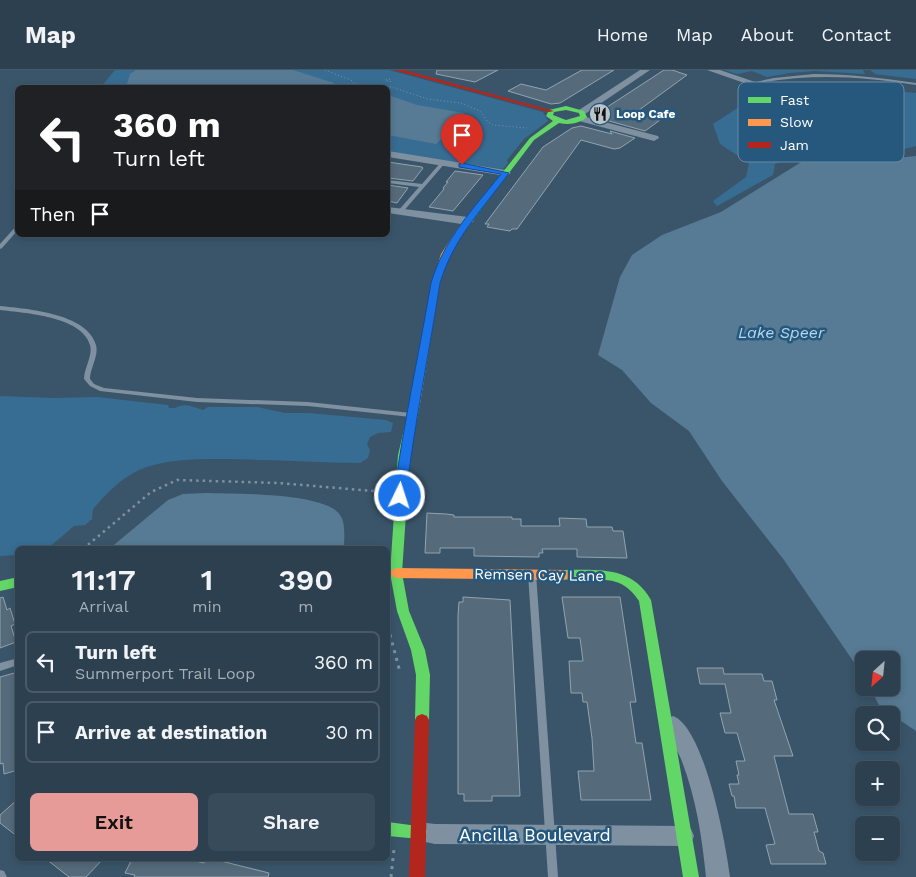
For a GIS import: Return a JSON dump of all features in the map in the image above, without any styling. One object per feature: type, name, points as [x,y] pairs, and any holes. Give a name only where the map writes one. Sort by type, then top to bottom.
[{"type":"street","points":[[397,70],[571,122],[646,70]]},
{"type":"street","points":[[417,877],[424,675],[418,650],[403,611],[396,573],[401,478],[407,435],[413,415],[436,283],[445,254],[468,221],[532,139],[554,116],[630,70]]},
{"type":"street","points":[[711,70],[750,82]]},
{"type":"street","points":[[566,108],[582,116],[654,138]]},
{"type":"street","points":[[390,154],[506,173]]},
{"type":"street","points":[[390,210],[468,221]]},
{"type":"street","name":"Remsen Cay Lane","points":[[396,573],[614,576],[632,582],[638,587],[645,600],[666,714],[667,740],[690,877]]},
{"type":"street","points":[[0,586],[15,583]]},
{"type":"street","name":"Remsen Cay Lane","points":[[666,714],[681,740],[696,774],[712,836],[718,877]]},
{"type":"street","name":"Ancilla Boulevard","points":[[392,829],[435,834],[683,836]]},
{"type":"lane","points":[[757,82],[787,75],[834,73],[901,82]]},
{"type":"lane","points":[[400,212],[444,162]]},
{"type":"lane","points":[[390,181],[423,186]]},
{"type":"lane","points":[[0,247],[15,230]]},
{"type":"lane","points":[[0,308],[50,316],[68,321],[81,328],[91,339],[93,345],[87,379],[92,385],[102,390],[197,400],[308,404],[413,415]]},
{"type":"lane","points":[[532,574],[553,877]]},
{"type":"lane","points":[[0,667],[15,662]]},
{"type":"path","points":[[325,70],[349,78],[354,85]]},
{"type":"path","points":[[380,85],[386,82]]},
{"type":"path","points":[[390,87],[428,99],[467,104],[480,111],[488,122],[493,124],[531,129]]},
{"type":"path","points":[[87,546],[151,492],[177,480],[279,483],[385,492]]},
{"type":"path","points":[[390,634],[402,678]]},
{"type":"path","points":[[392,829],[392,877]]},
{"type":"shaded area","points":[[115,70],[389,70],[543,112],[548,121],[524,139],[507,160],[508,163],[503,169],[390,152],[390,85],[102,85]]},
{"type":"shaded area","points":[[724,70],[863,70],[865,74],[815,71],[767,77],[752,71],[737,74]]},
{"type":"shaded area","points":[[870,70],[916,70],[916,79],[875,74]]},
{"type":"shaded area","points":[[904,92],[916,93],[916,146],[904,149]]},
{"type":"shaded area","points":[[738,108],[738,156],[720,144],[713,124]]},
{"type":"shaded area","points":[[747,162],[780,162],[775,164],[773,175],[717,206],[713,201],[746,177],[749,163]]},
{"type":"shaded area","points":[[0,396],[97,397],[168,405],[169,408],[182,405],[203,410],[208,407],[257,407],[285,413],[309,413],[386,420],[393,423],[391,432],[378,433],[370,437],[367,444],[370,450],[368,458],[360,463],[207,459],[172,461],[150,466],[139,470],[120,482],[93,509],[92,519],[85,525],[74,526],[51,546],[15,546],[15,555],[0,556]]},
{"type":"water","points":[[136,70],[293,70],[334,83],[334,85],[127,85],[130,74]]},
{"type":"water","points":[[390,96],[417,105],[464,113],[464,118],[436,144],[390,135]]},
{"type":"water","name":"Lake Speer","points":[[916,156],[916,731],[900,720],[900,706],[879,706],[874,696],[900,696],[900,651],[855,651],[855,664],[784,560],[722,481],[689,431],[651,403],[622,370],[598,355],[620,277],[632,255],[662,235],[721,212],[801,162],[904,162],[904,157]]},
{"type":"water","points":[[183,494],[256,494],[317,502],[331,507],[342,518],[344,546],[113,546],[168,500]]},
{"type":"building","points":[[437,70],[498,70],[475,82],[436,74]]},
{"type":"building","points":[[582,70],[614,70],[560,103],[551,104],[508,91],[521,84],[546,90]]},
{"type":"building","points":[[664,70],[672,70],[687,75],[635,113],[660,120],[645,131],[602,119],[598,113]]},
{"type":"building","points":[[581,126],[635,138],[620,148],[614,149],[581,140],[517,229],[510,231],[487,227],[489,224],[485,224],[543,147],[572,128]]},
{"type":"building","points":[[390,162],[422,167],[413,181],[390,178]]},
{"type":"building","points":[[455,171],[483,175],[453,211],[429,207],[444,189],[448,182],[446,182]]},
{"type":"building","points":[[390,185],[408,188],[397,203],[390,201]]},
{"type":"building","points":[[427,513],[454,515],[454,517],[512,517],[512,519],[521,519],[521,526],[560,526],[559,518],[586,519],[587,527],[612,527],[613,531],[623,531],[627,558],[577,557],[577,549],[542,549],[543,553],[539,553],[539,557],[474,556],[474,548],[440,548],[440,553],[425,553]]},
{"type":"building","points":[[3,597],[7,610],[10,608],[15,624],[11,626],[15,642],[0,648],[0,598]]},
{"type":"building","points":[[463,597],[510,600],[520,796],[492,796],[492,801],[464,801],[464,794],[458,794],[458,615],[459,602],[463,602]]},
{"type":"building","points":[[562,597],[620,597],[636,702],[630,702],[636,743],[642,743],[651,800],[581,800],[578,771],[594,771],[592,738],[587,702],[583,702],[582,693],[571,693],[569,661],[583,661],[580,638],[568,638]]},
{"type":"building","points":[[697,668],[723,668],[724,674],[762,674],[764,681],[772,681],[777,700],[774,700],[793,756],[774,756],[789,814],[813,814],[818,832],[814,832],[819,851],[823,853],[826,864],[771,864],[766,845],[775,844],[765,808],[736,808],[734,796],[732,796],[729,784],[739,784],[736,761],[745,761],[737,733],[725,733],[720,713],[731,713],[725,684],[700,684]]},
{"type":"building","points":[[15,673],[15,771],[4,774],[3,763],[0,764],[0,677]]},
{"type":"building","points":[[15,802],[15,835],[0,823],[0,815]]},
{"type":"building","points":[[49,861],[101,861],[86,877],[69,877]]},
{"type":"building","points":[[131,861],[196,861],[204,863],[205,861],[221,861],[269,873],[268,877],[134,877],[135,875],[125,873]]},
{"type":"traffic: fast","points":[[566,108],[582,112],[584,117],[566,122],[558,121],[549,116],[551,111],[566,108]]},
{"type":"traffic: fast","points":[[461,230],[532,139],[557,121]]},
{"type":"traffic: fast","points":[[415,404],[404,455],[396,573],[403,611],[418,650],[423,675],[422,720]]},
{"type":"traffic: fast","points":[[564,575],[599,575],[621,578],[638,590],[645,600],[691,877]]},
{"type":"traffic: fast","points":[[0,586],[15,583]]},
{"type":"traffic: fast","points":[[390,829],[419,832]]},
{"type":"traffic: slow","points":[[415,404],[436,283],[445,254],[461,230]]},
{"type":"traffic: slow","points":[[396,573],[564,575]]},
{"type":"traffic: jam","points":[[397,70],[551,111]]},
{"type":"traffic: jam","points":[[417,877],[422,720]]},
{"type":"place","name":"Loop Cafe","points":[[600,114]]},
{"type":"route","points":[[400,496],[407,435],[415,404],[440,266],[453,240],[506,173],[462,165]]}]
